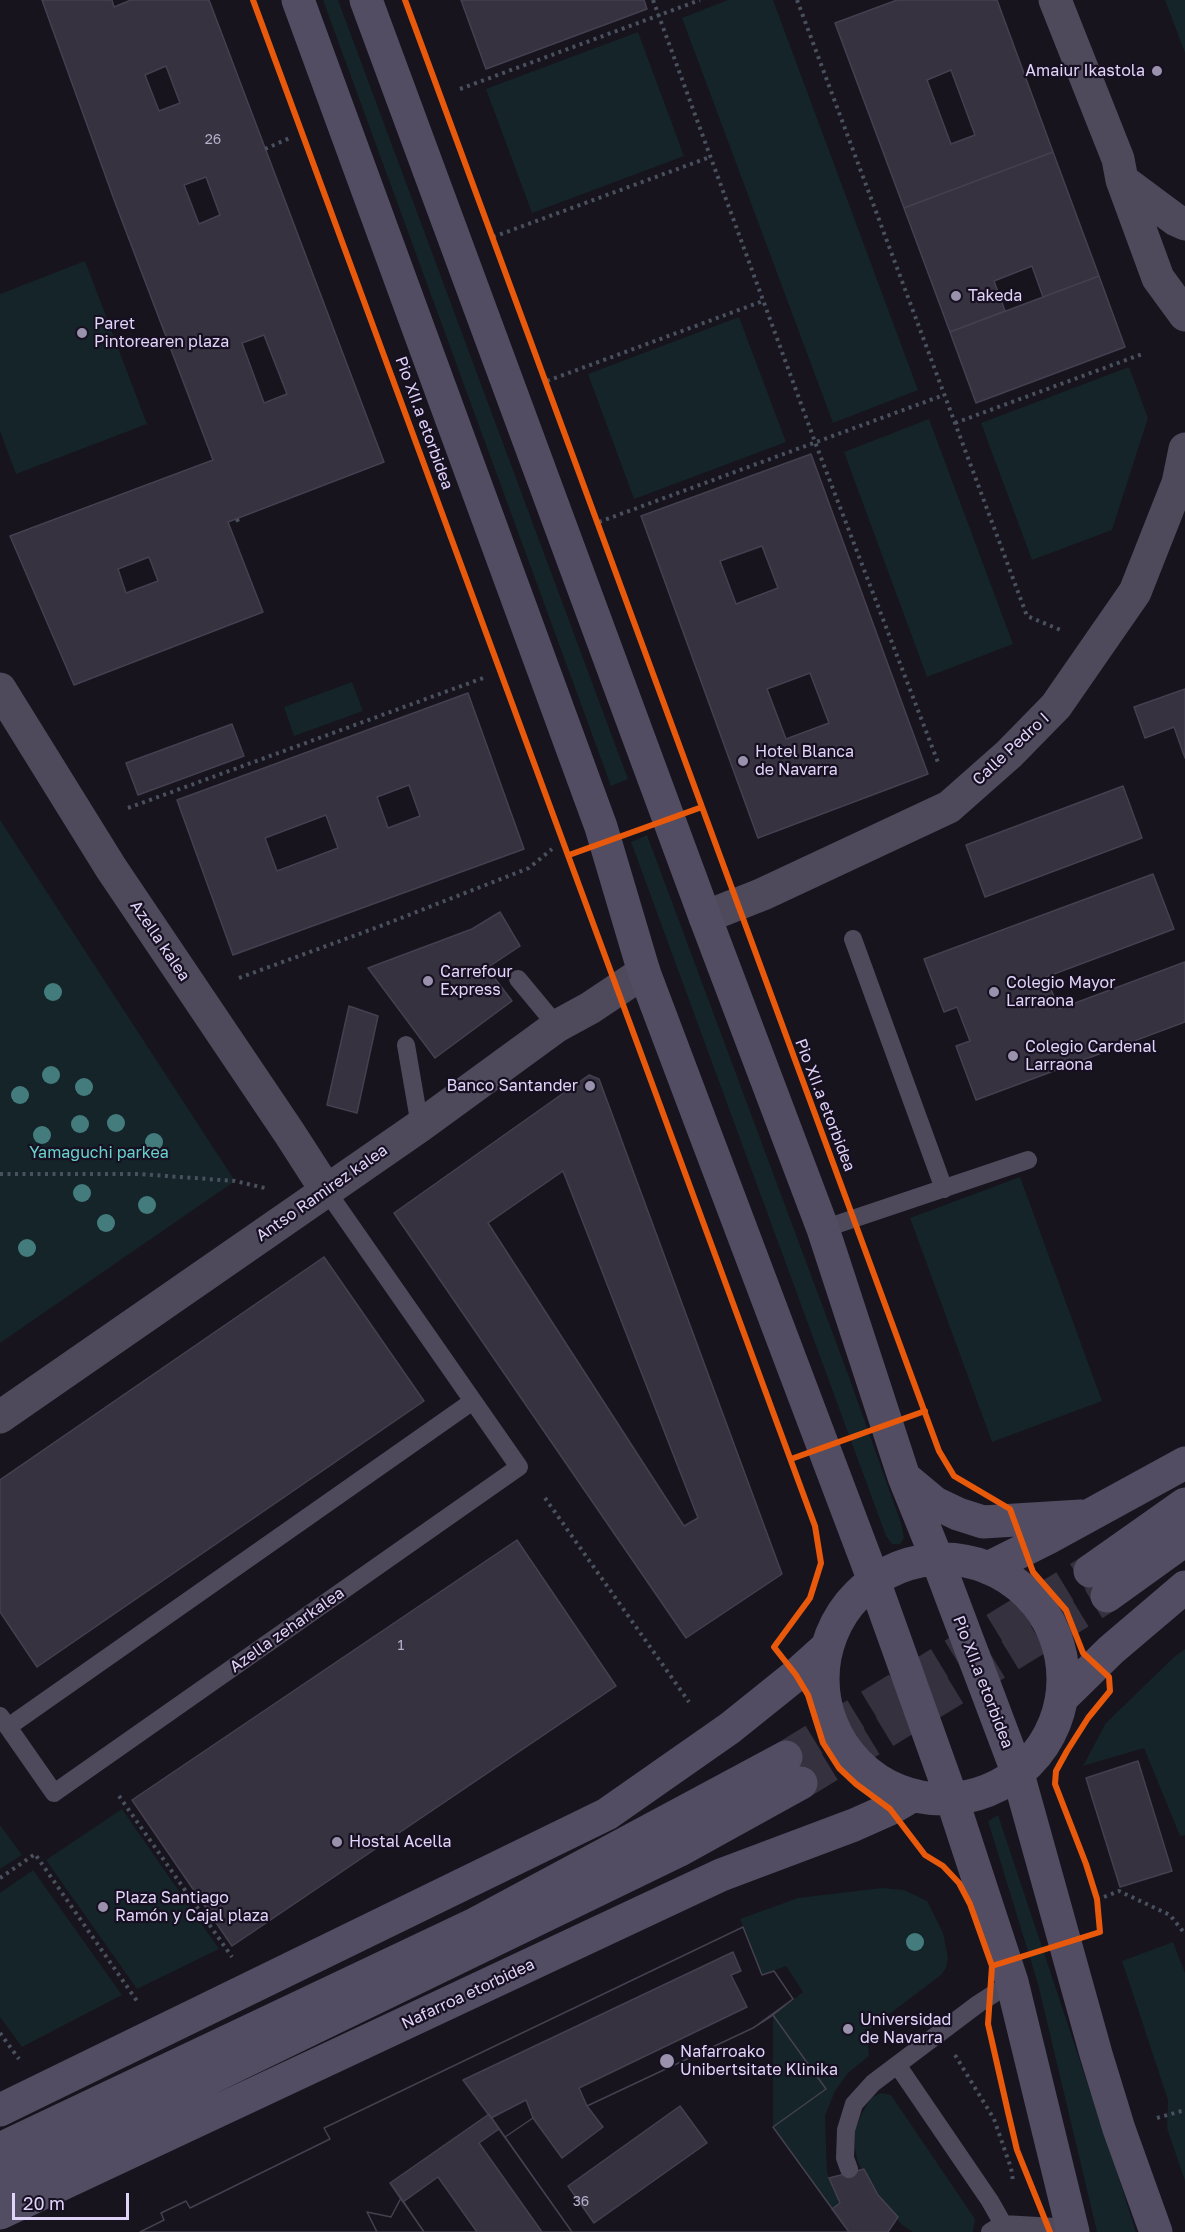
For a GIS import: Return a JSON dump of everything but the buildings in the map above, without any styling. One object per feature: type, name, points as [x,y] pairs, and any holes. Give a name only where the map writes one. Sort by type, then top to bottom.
[{"type":"main road","name":"Pio XII.a etorbidea","points":[[298,0],[601,827],[644,972],[874,1581],[952,1799],[1012,1982],[1073,2230]]},
{"type":"main road","name":"Pio XII.a etorbidea","points":[[366,0],[705,917],[823,1229],[904,1477],[938,1559],[1018,1774],[1096,2054],[1156,2232]]},
{"type":"main road","points":[[988,1568],[1092,1515],[1185,1463]]},
{"type":"main road","points":[[904,1477],[935,1503],[958,1514],[983,1521],[1092,1515]]},
{"type":"main road","points":[[1185,1504],[1099,1583],[1185,1540]]},
{"type":"main road","points":[[938,1559],[964,1561],[988,1568],[1009,1578],[1028,1593],[1044,1614],[1056,1637],[1063,1667],[1062,1698],[1049,1736],[1036,1757],[1018,1774],[987,1792],[952,1799],[912,1796],[886,1785],[864,1770],[849,1755],[838,1737],[828,1714],[824,1690],[827,1647],[847,1607],[874,1581],[904,1566],[938,1559]]},
{"type":"main road","points":[[1062,1698],[1112,1650],[1185,1587]]},
{"type":"main road","points":[[0,2110],[607,1814],[730,1728],[775,1693],[827,1647]]},
{"type":"main road","points":[[0,2149],[474,1925],[793,1770],[678,1851],[0,2180]]},
{"type":"main road","name":"Nafarroa etorbidea","points":[[0,2223],[13,2206],[721,1875],[854,1825],[912,1796]]},
{"type":"street","points":[[1055,0],[1118,159],[1122,180],[1158,278],[1185,315]]},
{"type":"street","points":[[1122,180],[1176,220],[1185,224]]},
{"type":"street","name":"Calle Pedro I","points":[[705,917],[763,894],[949,807],[1009,754],[1056,706],[1135,592],[1178,483],[1185,449]]},
{"type":"street","name":"Azella kalea","points":[[0,689],[111,868],[326,1190]]},
{"type":"street","name":"Antso Ramirez kalea","points":[[0,1416],[420,1126],[557,1026],[590,1008],[644,972]]},
{"type":"lane","points":[[853,939],[944,1188]]},
{"type":"lane","points":[[518,979],[557,1026]]},
{"type":"lane","points":[[406,1046],[420,1126]]},
{"type":"lane","points":[[823,1229],[1028,1160]]},
{"type":"lane","name":"Azella zeharkalea","points":[[326,1190],[519,1467],[54,1793],[4,1721],[473,1401]]},
{"type":"lane","points":[[849,2169],[845,2158],[846,2130],[854,2104],[873,2084],[978,2004],[1012,1982]]},
{"type":"lane","points":[[898,2066],[990,2201],[996,2228],[1073,2230]]},
{"type":"path","points":[[653,0],[815,442],[942,772]]},
{"type":"path","points":[[460,89],[700,0]]},
{"type":"path","points":[[797,0],[1027,616],[1066,632]]},
{"type":"path","points":[[265,150],[292,137]]},
{"type":"path","points":[[492,237],[710,157]]},
{"type":"path","points":[[488,227],[496,248]]},
{"type":"path","points":[[546,381],[763,301]]},
{"type":"path","points":[[955,423],[1145,353]]},
{"type":"path","points":[[542,370],[550,392]]},
{"type":"path","points":[[598,523],[944,394]]},
{"type":"path","points":[[594,512],[602,534]]},
{"type":"path","points":[[128,808],[486,677]]},
{"type":"path","points":[[239,978],[529,868],[552,849]]},
{"type":"path","points":[[0,1174],[139,1174],[235,1181],[269,1188]]},
{"type":"path","points":[[545,1498],[689,1702]]},
{"type":"path","points":[[119,1796],[232,1958]]},
{"type":"path","points":[[0,1878],[34,1854],[138,2002]]},
{"type":"path","points":[[1104,1897],[1119,1891],[1170,1915],[1185,1934]]},
{"type":"path","points":[[0,2033],[20,2061]]},
{"type":"path","points":[[953,2052],[994,2119],[1011,2168],[1014,2187]]},
{"type":"path","points":[[1157,2118],[1185,2110]]},
{"type":"green space","points":[[323,0],[338,0],[628,779],[611,786]]},
{"type":"green space","points":[[728,0],[773,0],[918,390],[833,423],[682,18]]},
{"type":"green space","points":[[1165,0],[1185,0],[1185,53]]},
{"type":"green space","points":[[638,32],[684,156],[532,213],[486,89]]},
{"type":"green space","points":[[85,261],[147,424],[16,474],[0,431],[0,294]]},
{"type":"green space","points":[[739,317],[786,442],[634,499],[588,374]]},
{"type":"green space","points":[[1129,367],[1148,418],[1112,530],[1032,560],[981,423]]},
{"type":"green space","points":[[929,419],[1013,644],[927,677],[844,452]]},
{"type":"green space","points":[[352,682],[363,711],[294,736],[284,707]]},
{"type":"green space","name":"Yamaguchi parkea","points":[[0,820],[235,1181],[0,1343]]},
{"type":"green space","points":[[647,835],[849,1377],[901,1523],[904,1538],[900,1544],[892,1544],[886,1536],[631,842]]},
{"type":"green space","points":[[1020,1177],[1102,1401],[992,1442],[910,1218]]},
{"type":"green space","points":[[1185,1649],[1185,1835],[1180,1836],[1144,1748],[1083,1766],[1106,1723]]},
{"type":"green space","points":[[122,1809],[219,1949],[137,1989],[46,1860]]},
{"type":"green space","points":[[998,1815],[1136,2232],[1097,2232],[1038,1984],[988,1821]]},
{"type":"green space","points":[[0,1825],[22,1855],[0,1869]]},
{"type":"green space","points":[[33,1870],[122,1995],[22,2047],[0,2017],[0,1893]]},
{"type":"green space","points":[[882,1888],[904,1890],[927,1901],[943,1933],[948,1958],[946,1968],[941,1975],[871,2028],[867,2033],[869,2056],[848,2073],[835,2091],[825,2116],[827,2172],[840,2203],[832,2209],[773,2127],[773,2015],[803,1992],[786,1966],[762,1975],[740,1919],[798,1898]]},
{"type":"green space","points":[[1173,1942],[1185,1973],[1185,2181],[1167,2128],[1168,2100],[1122,1961]]},
{"type":"green space","points":[[881,2093],[891,2095],[975,2219],[973,2232],[913,2232],[902,2225],[870,2187],[858,2162],[855,2131],[871,2098]]},
{"type":"tunnel","points":[[786,1757],[1090,1571]]},
{"type":"tunnel","points":[[801,1783],[1107,1596]]},
{"type":"cycle path","points":[[253,0],[815,1526],[821,1563],[810,1598],[774,1647],[808,1695],[823,1743],[839,1768],[856,1784],[890,1809],[925,1855],[943,1866],[959,1883],[970,1904],[992,1966],[988,2024],[1017,2150],[1050,2232]]},
{"type":"cycle path","points":[[405,0],[939,1451],[954,1476],[1010,1509],[1033,1572],[1066,1610],[1083,1653],[1109,1677],[1110,1691],[1088,1718],[1067,1751],[1056,1771],[1055,1784],[1097,1899],[1100,1932],[992,1966]]},
{"type":"cycle path","points":[[569,855],[702,807]]},
{"type":"cycle path","points":[[791,1459],[925,1411]]},
{"type":"place","name":"Amaiur Ikastola","points":[[1157,71]]},
{"type":"place","name":"Takeda","points":[[956,296]]},
{"type":"place","name":"Paret Pintorearen plaza","points":[[82,333]]},
{"type":"place","name":"Hotel Blanca de Navarra","points":[[743,761]]},
{"type":"place","name":"Carrefour Express","points":[[428,981]]},
{"type":"place","name":"Colegio Mayor Larraona","points":[[994,992]]},
{"type":"place","name":"Colegio Cardenal Larraona","points":[[1013,1056]]},
{"type":"place","name":"Banco Santander","points":[[590,1086]]},
{"type":"place","name":"Hostal Acella","points":[[337,1842]]},
{"type":"place","name":"Plaza Santiago Ramón y Cajal plaza","points":[[103,1907]]},
{"type":"place","name":"Universidad de Navarra","points":[[848,2029]]},
{"type":"place","name":"Nafarroako Unibertsitate Klinika","points":[[667,2061]]}]
